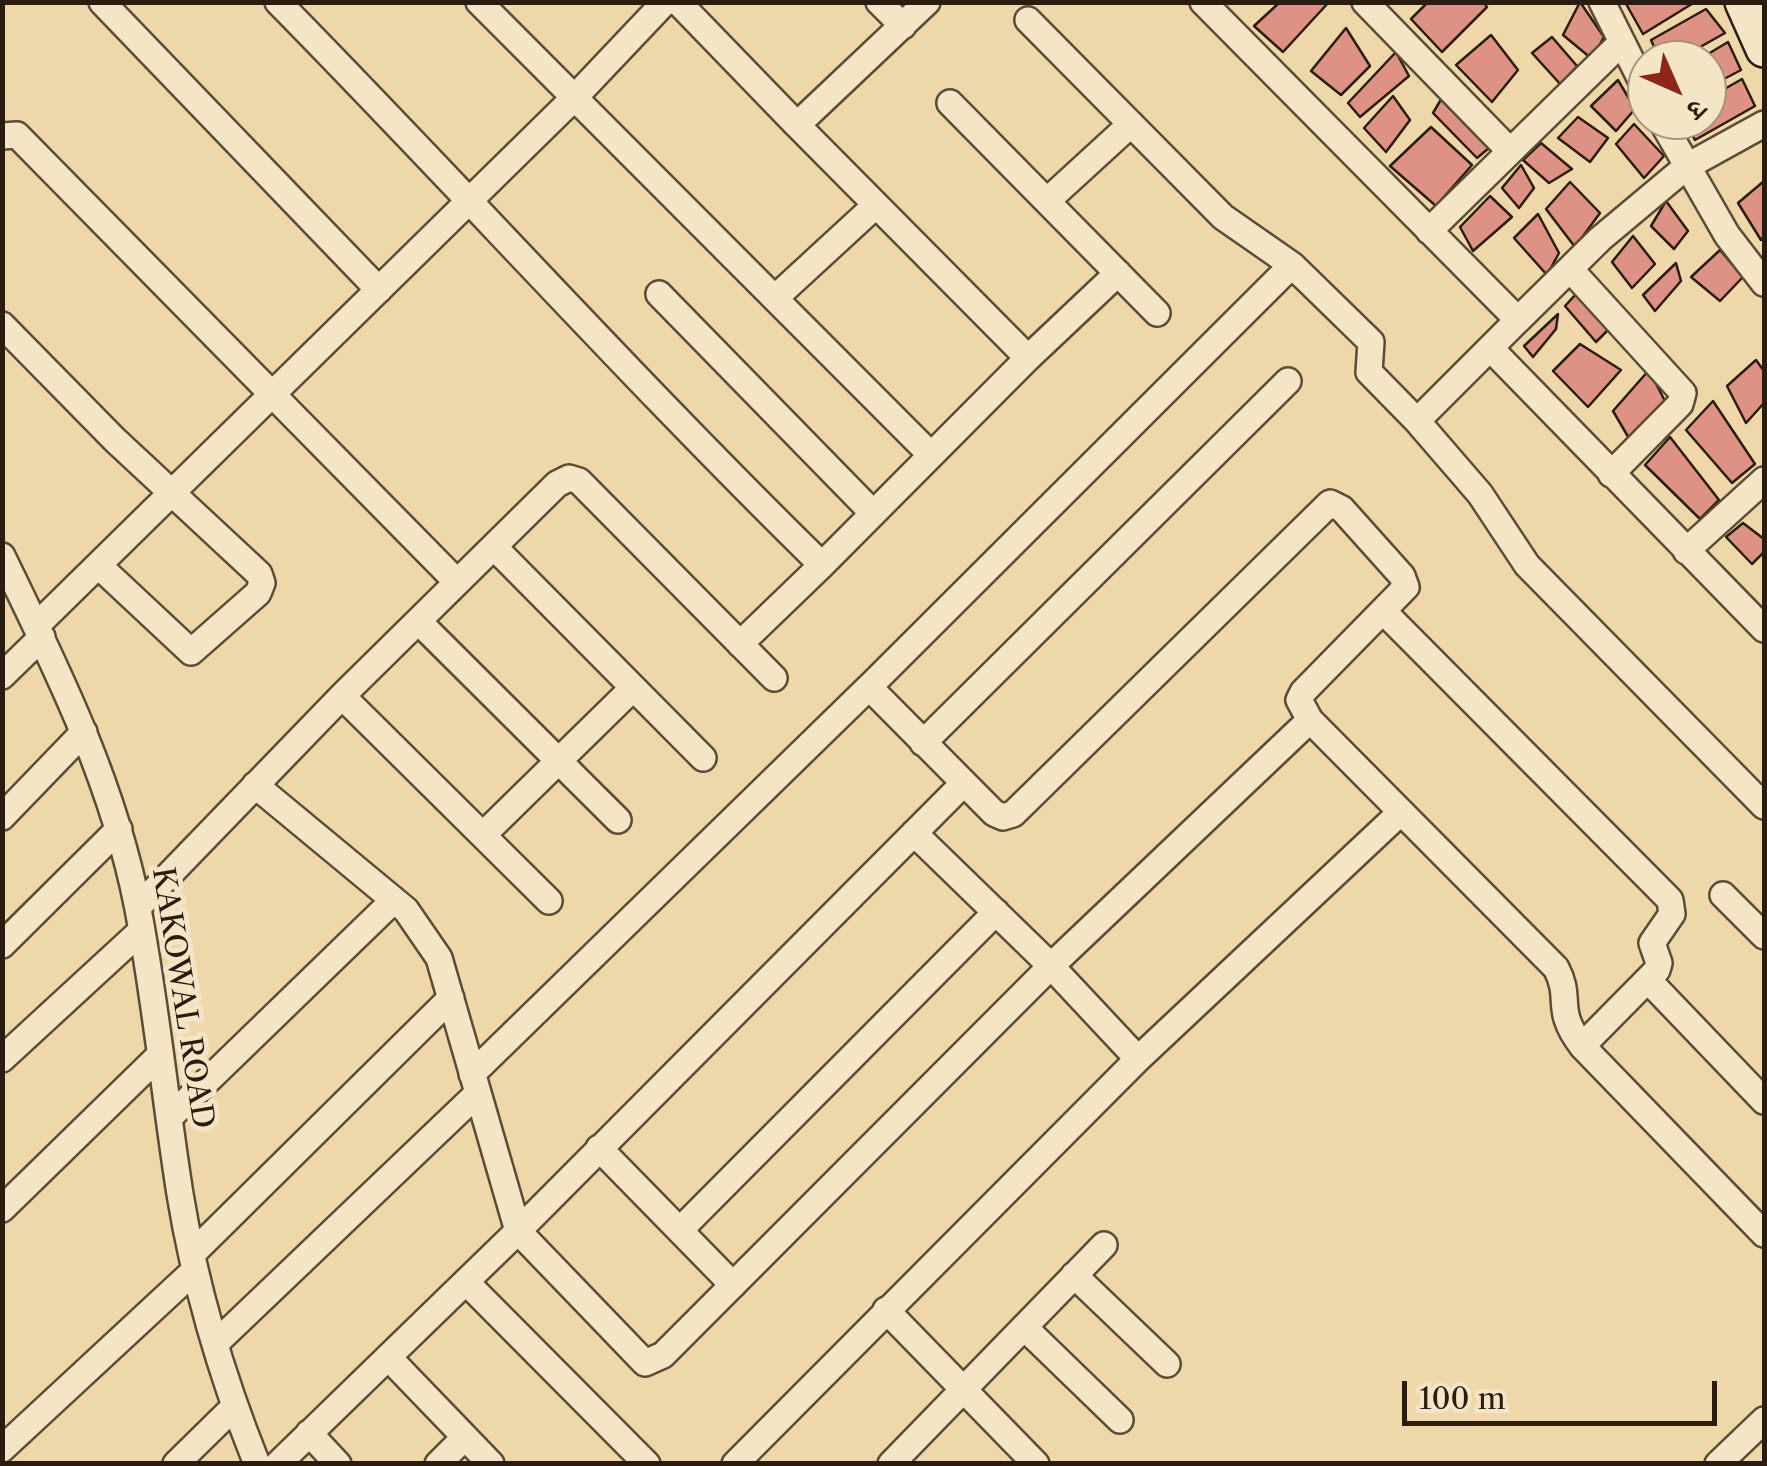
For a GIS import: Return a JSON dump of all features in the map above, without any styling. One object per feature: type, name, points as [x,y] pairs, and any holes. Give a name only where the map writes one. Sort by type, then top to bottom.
[{"type":"street","points":[[102,2],[380,290]]},
{"type":"street","points":[[278,2],[472,199],[639,384],[822,564]]},
{"type":"street","points":[[479,2],[931,456]]},
{"type":"street","points":[[2,676],[98,565],[575,98],[665,2]]},
{"type":"street","points":[[678,2],[1028,358]]},
{"type":"street","points":[[879,2],[903,26]]},
{"type":"street","points":[[797,125],[927,2]]},
{"type":"street","points":[[1203,2],[1518,320]]},
{"type":"street","points":[[1365,2],[1510,152]]},
{"type":"street","points":[[1602,2],[1627,52]]},
{"type":"street","points":[[1743,2],[1764,49]]},
{"type":"street","points":[[1028,20],[1224,216],[1292,265],[1371,342],[1369,372],[1480,494],[1527,565],[1764,806]]},
{"type":"street","points":[[1428,231],[1622,42]]},
{"type":"street","points":[[950,103],[1158,313]]},
{"type":"street","points":[[1048,200],[1131,124]]},
{"type":"street","points":[[1417,421],[1570,269],[1686,167],[1764,124]]},
{"type":"street","points":[[2,136],[17,135],[457,582]]},
{"type":"street","points":[[1672,140],[1726,235],[1764,284]]},
{"type":"street","points":[[774,298],[876,204]]},
{"type":"street","points":[[215,1344],[1292,265]]},
{"type":"street","points":[[1570,269],[1684,393],[1680,404],[1611,474]]},
{"type":"street","points":[[740,644],[1118,273]]},
{"type":"street","points":[[658,294],[873,513]]},
{"type":"street","points":[[2,325],[259,574],[262,583],[258,593],[191,652],[98,565]]},
{"type":"street","points":[[1492,350],[1764,629]]},
{"type":"street","points":[[923,743],[1288,381]]},
{"type":"street","points":[[2,1059],[139,919],[255,785],[557,484],[569,478],[579,481],[774,678]]},
{"type":"street","points":[[1686,552],[1764,480]]},
{"type":"street","points":[[869,687],[1003,818],[1013,814],[1330,503],[1342,508],[1402,576],[1406,587],[1304,692],[1299,700],[1310,720],[1556,968],[1564,982],[1564,1020],[1582,1046],[1764,1234]]},
{"type":"street","points":[[494,547],[703,758]]},
{"type":"street","name":"KAKOWAL ROAD","points":[[2,556],[84,732],[118,829],[139,919],[194,1262],[234,1407],[256,1464]]},
{"type":"street","points":[[1384,612],[1670,900],[1672,914],[1652,942],[1660,963],[1582,1046]]},
{"type":"street","points":[[418,621],[618,820]]},
{"type":"street","points":[[484,834],[633,688]]},
{"type":"street","points":[[342,696],[549,901]]},
{"type":"street","points":[[255,785],[394,900],[426,933],[451,998],[518,1231],[645,1363],[663,1356],[1052,966],[1310,720]]},
{"type":"street","points":[[2,817],[84,732]]},
{"type":"street","points":[[278,1464],[518,1231],[964,783]]},
{"type":"street","points":[[735,1464],[1138,1059],[1400,814]]},
{"type":"street","points":[[2,945],[118,829]]},
{"type":"street","points":[[914,833],[1052,966],[1138,1059]]},
{"type":"street","points":[[1723,895],[1764,936]]},
{"type":"street","points":[[170,1117],[394,900]]},
{"type":"street","points":[[680,1230],[996,912]]},
{"type":"street","points":[[1648,980],[1764,1101]]},
{"type":"street","points":[[2,1449],[194,1262],[451,998]]},
{"type":"street","points":[[2,1209],[160,1056]]},
{"type":"street","points":[[600,1148],[733,1285]]},
{"type":"street","points":[[891,1464],[1104,1245]]},
{"type":"street","points":[[1074,1276],[1167,1364]]},
{"type":"street","points":[[466,1282],[647,1464]]},
{"type":"street","points":[[886,1310],[964,1388],[1024,1460]]},
{"type":"street","points":[[1024,1328],[1120,1420]]},
{"type":"street","points":[[388,1358],[491,1464]]},
{"type":"street","points":[[176,1464],[234,1407]]},
{"type":"street","points":[[1718,1464],[1764,1420]]},
{"type":"street","points":[[309,1434],[338,1464]]},
{"type":"street","points":[[438,1464],[465,1437]]},
{"type":"building","points":[[1280,2],[1329,2],[1283,52],[1254,26]]},
{"type":"building","points":[[1428,2],[1483,2],[1487,7],[1442,52],[1411,19]]},
{"type":"building","points":[[1580,2],[1604,37],[1592,59],[1563,35]]},
{"type":"building","points":[[1625,2],[1695,2],[1643,34]]},
{"type":"building","points":[[1706,9],[1725,33],[1713,40],[1651,40]]},
{"type":"building","points":[[1346,28],[1370,66],[1341,95],[1311,71]]},
{"type":"building","points":[[1491,35],[1518,70],[1492,102],[1456,65]]},
{"type":"building","points":[[1552,37],[1577,66],[1561,85],[1532,53]]},
{"type":"building","points":[[1727,43],[1741,70],[1727,77]]},
{"type":"building","points":[[1396,52],[1409,76],[1360,117],[1348,103]]},
{"type":"building","points":[[1742,79],[1755,106],[1727,122],[1727,88]]},
{"type":"building","points":[[1618,80],[1627,95],[1627,118],[1616,131],[1591,106]]},
{"type":"building","points":[[1393,96],[1410,120],[1386,152],[1364,128]]},
{"type":"building","points":[[1443,96],[1489,148],[1477,158],[1433,113]]},
{"type":"building","points":[[1578,117],[1608,138],[1590,162],[1558,138]]},
{"type":"building","points":[[1431,127],[1472,165],[1436,206],[1390,166]]},
{"type":"building","points":[[1627,132],[1627,140],[1649,140],[1664,156],[1644,178],[1616,144]]},
{"type":"building","points":[[1541,143],[1572,169],[1549,183],[1523,160]]},
{"type":"building","points":[[1521,165],[1534,188],[1519,208],[1502,188]]},
{"type":"building","points":[[1764,181],[1764,236],[1761,240],[1738,203]]},
{"type":"building","points":[[1570,182],[1600,213],[1575,247],[1546,209]]},
{"type":"building","points":[[1490,196],[1512,217],[1473,251],[1460,227]]},
{"type":"building","points":[[1666,201],[1688,231],[1674,249],[1651,226]]},
{"type":"building","points":[[1538,214],[1559,253],[1547,275],[1514,238]]},
{"type":"building","points":[[1633,236],[1655,264],[1632,288],[1612,262]]},
{"type":"building","points":[[1720,250],[1743,277],[1720,301],[1691,277]]},
{"type":"building","points":[[1676,263],[1681,281],[1655,311],[1643,295]]},
{"type":"building","points":[[1576,294],[1610,328],[1596,342],[1565,306]]},
{"type":"building","points":[[1558,314],[1556,329],[1533,357],[1524,346]]},
{"type":"building","points":[[1580,344],[1621,370],[1588,407],[1553,371]]},
{"type":"building","points":[[1756,360],[1764,371],[1764,403],[1746,423],[1727,386]]},
{"type":"building","points":[[1649,370],[1667,405],[1630,440],[1613,411]]},
{"type":"building","points":[[1713,401],[1755,464],[1732,483],[1686,430]]},
{"type":"building","points":[[1670,437],[1719,500],[1700,519],[1645,465]]},
{"type":"building","points":[[1743,523],[1764,539],[1764,552],[1752,564],[1726,537]]}]
